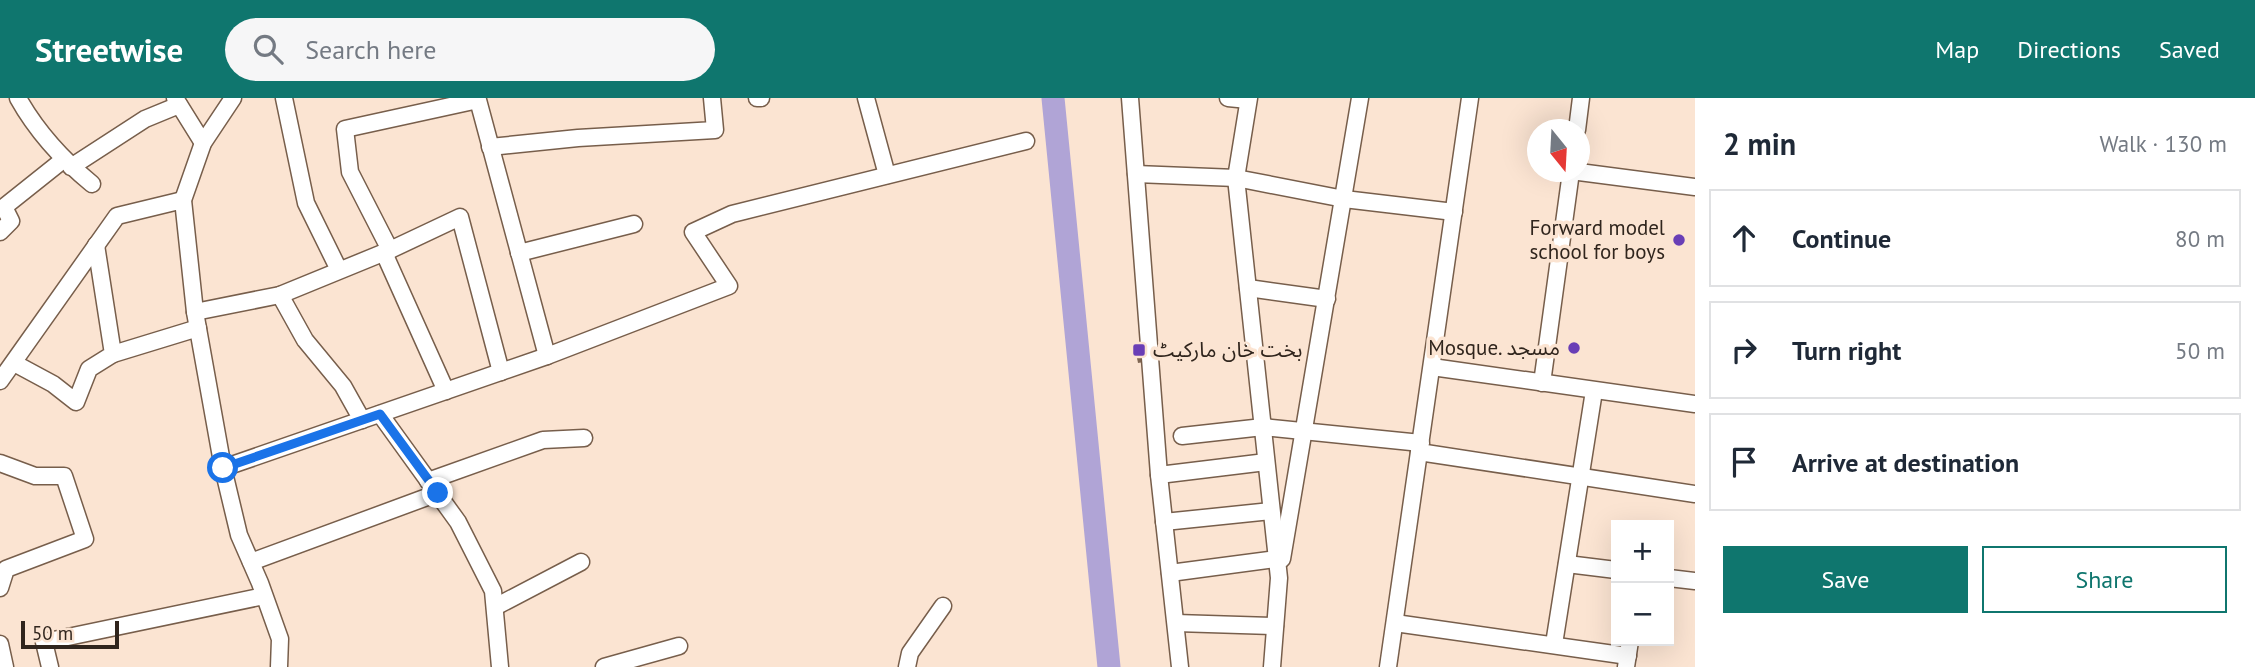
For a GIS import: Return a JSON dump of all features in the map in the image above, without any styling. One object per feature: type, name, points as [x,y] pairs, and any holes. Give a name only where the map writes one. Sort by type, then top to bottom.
[{"type":"street","points":[[18,98],[25,111],[67,163],[92,184]]},
{"type":"street","points":[[233,98],[202,143],[183,200],[197,320],[223,468],[239,535],[281,639],[279,667]]},
{"type":"street","points":[[284,98],[306,202],[339,270]]},
{"type":"street","points":[[491,147],[578,138],[715,130],[712,98]]},
{"type":"street","points":[[866,98],[887,174]]},
{"type":"street","points":[[1130,98],[1159,475],[1181,667]]},
{"type":"street","points":[[1228,98],[1249,99],[1236,178],[1279,578]]},
{"type":"street","points":[[1272,667],[1279,578],[1360,98]]},
{"type":"street","points":[[1388,667],[1471,98]]},
{"type":"street","points":[[1578,119],[1581,98]]},
{"type":"street","points":[[446,391],[350,172],[345,129],[478,100],[547,356]]},
{"type":"street","points":[[0,232],[11,221],[4,207],[67,163],[177,102],[202,143]]},
{"type":"street","points":[[223,468],[547,356],[729,286],[693,232],[732,214],[1026,141]]},
{"type":"street","points":[[1590,173],[1695,187]]},
{"type":"street","points":[[1136,174],[1236,178],[1344,199],[1454,212]]},
{"type":"street","points":[[1542,383],[1570,182]]},
{"type":"street","points":[[0,381],[117,216],[183,200]]},
{"type":"street","points":[[14,363],[53,384],[76,402],[89,369],[113,354],[197,320],[280,295],[387,252],[460,217],[501,372]]},
{"type":"street","points":[[519,253],[634,224]]},
{"type":"street","points":[[96,245],[113,354]]},
{"type":"street","points":[[1248,288],[1327,299]]},
{"type":"street","points":[[280,295],[305,340],[343,386],[362,420]]},
{"type":"street","points":[[1432,367],[1695,404]]},
{"type":"street","points":[[1554,645],[1594,391]]},
{"type":"street","points":[[380,414],[458,522],[493,591],[500,667]]},
{"type":"street","points":[[1182,436],[1262,427],[1304,430],[1695,494]]},
{"type":"street","points":[[251,562],[543,440],[584,438]]},
{"type":"street","points":[[1159,475],[1266,462]]},
{"type":"street","points":[[0,463],[36,476],[64,477],[85,540],[3,568],[0,588]]},
{"type":"street","points":[[1164,522],[1271,511]]},
{"type":"street","points":[[1170,573],[1276,559]]},
{"type":"street","points":[[495,607],[581,562]]},
{"type":"street","points":[[1567,564],[1611,569]]},
{"type":"street","points":[[1674,579],[1695,581]]},
{"type":"street","points":[[50,667],[44,642],[264,596]]},
{"type":"street","points":[[907,667],[910,653],[943,606]]},
{"type":"street","points":[[1176,623],[1275,626]]},
{"type":"street","points":[[1395,623],[1628,655]]},
{"type":"street","points":[[0,644],[5,667]]},
{"type":"street","points":[[604,667],[679,646]]},
{"type":"building","points":[[1142,347],[1144,362],[1138,363],[1135,348]]},
{"type":"waterway","points":[[1053,98],[1109,667]]},
{"type":"place","name":"Forward model school for boys","points":[[1679,240]]},
{"type":"place","name":"Mosque. مسجد","points":[[1574,348]]},
{"type":"place","name":"بخت خان مارکیٹ","points":[[1139,350]]},
{"type":"route","points":[[223,468],[380,414],[438,493]]}]
